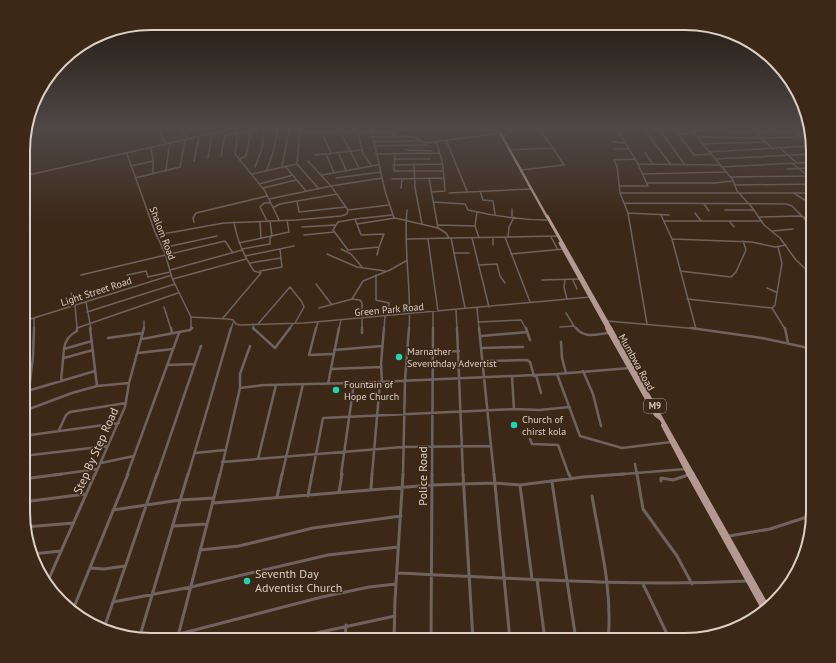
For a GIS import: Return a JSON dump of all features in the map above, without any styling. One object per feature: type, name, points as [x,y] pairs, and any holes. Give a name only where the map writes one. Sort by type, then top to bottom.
[{"type":"main road","name":"Mumbwa Road","points":[[515,160],[532,189],[547,220],[558,236],[582,279],[590,297],[606,321],[610,333],[728,536],[762,605]]},
{"type":"main road","name":"Mumbwa Road","points":[[541,207],[606,321],[656,415],[661,419],[671,442],[686,469],[750,580],[766,602]]},
{"type":"street","points":[[30,175],[94,160]]},
{"type":"street","name":"Shalom Road","points":[[130,160],[156,235],[166,255],[178,293],[191,317]]},
{"type":"street","points":[[166,171],[167,160]]},
{"type":"street","points":[[135,178],[181,167],[181,160]]},
{"type":"street","points":[[241,160],[263,188],[272,203],[279,220]]},
{"type":"street","points":[[255,167],[258,160]]},
{"type":"street","points":[[266,171],[270,160]]},
{"type":"street","points":[[282,166],[283,160]]},
{"type":"street","points":[[297,160],[297,164],[318,188]]},
{"type":"street","points":[[329,160],[334,173]]},
{"type":"street","points":[[342,160],[346,170]]},
{"type":"street","points":[[354,160],[359,168]]},
{"type":"street","points":[[367,160],[372,166]]},
{"type":"street","points":[[377,160],[392,215],[395,218]]},
{"type":"street","points":[[394,160],[394,171],[443,170]]},
{"type":"street","points":[[431,192],[445,191],[441,160]]},
{"type":"street","points":[[454,160],[468,192]]},
{"type":"street","points":[[521,170],[564,165],[561,160]]},
{"type":"street","points":[[615,160],[614,160],[617,166],[620,193],[628,213],[647,324]]},
{"type":"street","points":[[636,160],[647,183]]},
{"type":"street","points":[[650,160],[653,164]]},
{"type":"street","points":[[666,160],[670,165]]},
{"type":"street","points":[[681,160],[685,165]]},
{"type":"street","points":[[716,160],[730,177],[739,193],[762,221],[786,245],[796,260],[806,269]]},
{"type":"street","points":[[794,160],[797,163]]},
{"type":"street","points":[[131,166],[153,161],[153,174]]},
{"type":"street","points":[[308,161],[338,194],[348,210]]},
{"type":"street","points":[[638,164],[721,166],[806,162]]},
{"type":"street","points":[[251,174],[282,166],[297,164]]},
{"type":"street","points":[[414,164],[416,178],[415,188],[422,224]]},
{"type":"street","points":[[394,165],[442,164]]},
{"type":"street","points":[[792,164],[806,174]]},
{"type":"street","points":[[322,175],[378,165]]},
{"type":"street","points":[[285,166],[306,191]]},
{"type":"street","points":[[787,169],[806,168]]},
{"type":"street","points":[[336,178],[380,172]]},
{"type":"street","points":[[642,174],[726,172]]},
{"type":"street","points":[[259,184],[293,175]]},
{"type":"street","points":[[730,177],[806,176]]},
{"type":"street","points":[[269,199],[318,188],[382,178]]},
{"type":"street","points":[[429,178],[438,227],[450,238],[465,308]]},
{"type":"street","points":[[392,179],[444,178]]},
{"type":"street","points":[[401,188],[402,179]]},
{"type":"street","points":[[263,188],[296,180]]},
{"type":"street","points":[[647,183],[715,183],[732,181]]},
{"type":"street","points":[[619,186],[646,187],[648,186],[647,183]]},
{"type":"street","points":[[734,186],[806,184]]},
{"type":"street","points":[[449,193],[532,189]]},
{"type":"street","points":[[480,191],[483,200],[493,201],[495,214]]},
{"type":"street","points":[[620,193],[806,193]]},
{"type":"street","points":[[794,193],[806,200]]},
{"type":"street","points":[[274,207],[280,204],[338,194]]},
{"type":"street","points":[[194,222],[193,218],[196,213],[268,196]]},
{"type":"street","points":[[297,201],[299,212],[346,207]]},
{"type":"street","points":[[433,202],[465,204],[468,210],[477,212],[535,220],[547,220]]},
{"type":"street","points":[[267,221],[260,207],[264,204],[272,203]]},
{"type":"street","points":[[624,203],[790,204],[806,221]]},
{"type":"street","points":[[704,204],[709,211]]},
{"type":"street","points":[[348,210],[389,205]]},
{"type":"street","points":[[512,209],[513,216],[506,237],[530,302]]},
{"type":"street","points":[[156,235],[234,222],[260,222],[341,216],[347,214],[348,210]]},
{"type":"street","points":[[394,633],[398,547],[403,487],[405,380],[410,314],[406,261],[407,210]]},
{"type":"street","points":[[725,210],[754,210]]},
{"type":"street","points":[[477,212],[476,226],[479,238]]},
{"type":"street","points":[[628,213],[669,215]]},
{"type":"street","points":[[695,214],[701,221]]},
{"type":"street","points":[[302,227],[335,225],[342,221],[392,215]]},
{"type":"street","points":[[661,215],[672,239],[696,329]]},
{"type":"street","points":[[760,217],[806,218]]},
{"type":"street","points":[[357,224],[395,218],[438,227],[476,226]]},
{"type":"street","points":[[355,219],[361,236],[384,234],[379,247],[378,255]]},
{"type":"street","points":[[239,243],[289,232],[287,220]]},
{"type":"street","points":[[664,220],[730,222],[762,221]]},
{"type":"street","points":[[127,275],[146,271],[148,277],[242,250],[270,244],[270,238],[272,236],[270,221]]},
{"type":"street","points":[[234,222],[239,243],[254,271],[282,267],[280,249]]},
{"type":"street","points":[[260,222],[261,238]]},
{"type":"street","points":[[730,222],[734,227]]},
{"type":"street","points":[[335,225],[332,229],[357,259]]},
{"type":"street","points":[[772,231],[793,229]]},
{"type":"street","points":[[304,235],[334,232]]},
{"type":"street","points":[[162,248],[217,236]]},
{"type":"street","points":[[551,236],[558,250]]},
{"type":"street","points":[[406,239],[428,240],[450,238],[558,236]]},
{"type":"street","points":[[472,238],[489,307]]},
{"type":"street","points":[[493,238],[493,245]]},
{"type":"street","points":[[672,239],[743,241],[778,247],[786,245]]},
{"type":"street","points":[[428,240],[438,311]]},
{"type":"street","points":[[81,275],[227,241],[233,253]]},
{"type":"street","points":[[680,271],[731,277],[736,272],[746,250],[743,241]]},
{"type":"street","points":[[173,279],[246,257],[294,246]]},
{"type":"street","points":[[348,250],[379,247]]},
{"type":"street","points":[[772,308],[775,305],[782,263],[778,247]]},
{"type":"street","points":[[341,249],[351,254],[362,267]]},
{"type":"street","points":[[511,254],[564,249]]},
{"type":"street","points":[[454,253],[469,253]]},
{"type":"street","points":[[327,254],[357,267],[386,271]]},
{"type":"street","points":[[250,263],[281,258]]},
{"type":"street","points":[[352,299],[363,281],[406,261]]},
{"type":"street","points":[[479,265],[497,264],[500,276],[505,283]]},
{"type":"street","points":[[223,319],[261,273],[260,271]]},
{"type":"street","name":"Light Street Road","points":[[30,319],[172,275]]},
{"type":"street","points":[[371,489],[373,449],[381,382],[382,346],[389,303],[376,300],[376,276]]},
{"type":"street","points":[[542,280],[582,279]]},
{"type":"street","points":[[565,280],[564,287],[567,299]]},
{"type":"street","points":[[573,280],[577,289]]},
{"type":"street","points":[[87,312],[175,284]]},
{"type":"street","points":[[316,284],[332,305]]},
{"type":"street","points":[[253,324],[253,328],[275,348],[294,324],[304,307],[302,302],[290,287],[258,324]]},
{"type":"street","points":[[767,288],[776,292]]},
{"type":"street","points":[[71,293],[75,306],[77,328]]},
{"type":"street","points":[[61,381],[64,349],[66,338],[69,334],[89,322],[178,293]]},
{"type":"street","name":"Green Park Road","points":[[191,317],[232,320],[233,323],[240,325],[294,324],[590,297]]},
{"type":"street","points":[[319,308],[352,299],[361,301],[363,318],[362,332]]},
{"type":"street","points":[[687,299],[772,308],[781,320],[788,334],[788,343]]},
{"type":"street","points":[[86,302],[94,350],[97,386]]},
{"type":"street","points":[[164,307],[172,333]]},
{"type":"street","points":[[477,308],[484,361],[483,378],[505,578],[509,633]]},
{"type":"street","points":[[456,310],[459,352],[463,484],[473,633]]},
{"type":"street","name":"Police Road","points":[[431,633],[432,312]]},
{"type":"street","points":[[566,313],[581,334],[610,333]]},
{"type":"street","points":[[142,339],[191,329],[191,317]]},
{"type":"street","points":[[30,382],[33,357],[34,318]]},
{"type":"street","name":"Step By Step Road","points":[[49,578],[127,403],[129,383],[144,333],[144,320]]},
{"type":"street","points":[[328,384],[341,320]]},
{"type":"street","points":[[479,322],[521,320],[524,323],[530,340]]},
{"type":"street","points":[[606,321],[696,329],[788,343],[806,348]]},
{"type":"street","points":[[318,322],[309,355],[333,354]]},
{"type":"street","points":[[141,633],[174,526],[180,500],[233,323]]},
{"type":"street","points":[[560,327],[575,327]]},
{"type":"street","points":[[75,606],[134,456],[179,332]]},
{"type":"street","points":[[481,336],[527,332]]},
{"type":"street","points":[[108,338],[144,333]]},
{"type":"street","points":[[64,349],[92,341]]},
{"type":"street","points":[[561,342],[562,358],[566,373]]},
{"type":"street","points":[[105,624],[201,346]]},
{"type":"street","points":[[178,633],[214,498],[240,388],[240,374],[250,346]]},
{"type":"street","points":[[334,350],[382,346]]},
{"type":"street","points":[[482,348],[523,347]]},
{"type":"street","points":[[138,353],[173,349]]},
{"type":"street","points":[[64,358],[94,350]]},
{"type":"street","points":[[408,353],[433,351],[459,352]]},
{"type":"street","points":[[484,361],[529,361],[541,393]]},
{"type":"street","points":[[167,365],[196,364]]},
{"type":"street","points":[[331,370],[381,367]]},
{"type":"street","points":[[240,388],[276,385],[535,376],[630,368]]},
{"type":"street","points":[[30,390],[95,371]]},
{"type":"street","points":[[584,371],[592,390],[601,426]]},
{"type":"street","points":[[557,374],[580,436],[622,448],[656,446],[671,442]]},
{"type":"street","points":[[512,376],[514,409]]},
{"type":"street","points":[[30,409],[72,393],[97,386],[129,383]]},
{"type":"street","points":[[339,492],[354,383]]},
{"type":"street","points":[[277,497],[298,412],[303,384]]},
{"type":"street","points":[[258,459],[276,385]]},
{"type":"street","points":[[59,430],[66,415],[70,412],[127,403]]},
{"type":"street","points":[[308,496],[323,418],[405,413],[514,409],[539,410],[570,407]]},
{"type":"street","points":[[30,435],[119,423]]},
{"type":"street","points":[[530,440],[532,444],[558,445],[571,479]]},
{"type":"street","points":[[30,455],[108,446]]},
{"type":"street","points":[[222,462],[403,447],[491,446]]},
{"type":"street","points":[[195,452],[225,450]]},
{"type":"street","points":[[101,463],[134,456]]},
{"type":"street","points":[[635,464],[638,473],[643,509],[677,556],[692,584]]},
{"type":"street","points":[[30,477],[98,469]]},
{"type":"street","points":[[212,503],[432,485],[494,483],[520,485],[686,469]]},
{"type":"street","points":[[661,481],[661,478],[674,480],[685,477],[689,474]]},
{"type":"street","points":[[552,482],[575,633]]},
{"type":"street","points":[[520,485],[534,580],[544,633]]},
{"type":"street","points":[[30,501],[86,494]]},
{"type":"street","points":[[592,496],[607,584],[610,622],[609,633]]},
{"type":"street","points":[[113,510],[180,500],[214,498]]},
{"type":"street","points":[[200,550],[239,546],[313,528],[401,516]]},
{"type":"street","points":[[728,536],[770,529],[806,517]]},
{"type":"street","points":[[31,527],[74,523]]},
{"type":"street","points":[[174,526],[207,524]]},
{"type":"street","points":[[112,602],[191,587],[328,555],[398,547]]},
{"type":"street","points":[[37,553],[62,551]]},
{"type":"street","points":[[90,568],[125,566]]},
{"type":"street","points":[[397,573],[470,575],[607,584],[692,584],[750,580]]},
{"type":"street","points":[[182,633],[322,597],[396,584]]},
{"type":"street","points":[[643,584],[667,633]]},
{"type":"street","points":[[316,633],[394,616]]},
{"type":"street","points":[[346,626],[346,633]]},
{"type":"place","name":"Marnather Seventhday Advertist","points":[[399,357]]},
{"type":"place","name":"Fountain of Hope Church","points":[[336,390]]},
{"type":"place","name":"Church of chirst kola","points":[[514,425]]},
{"type":"place","name":"Seventh Day Adventist Church","points":[[247,581]]}]
